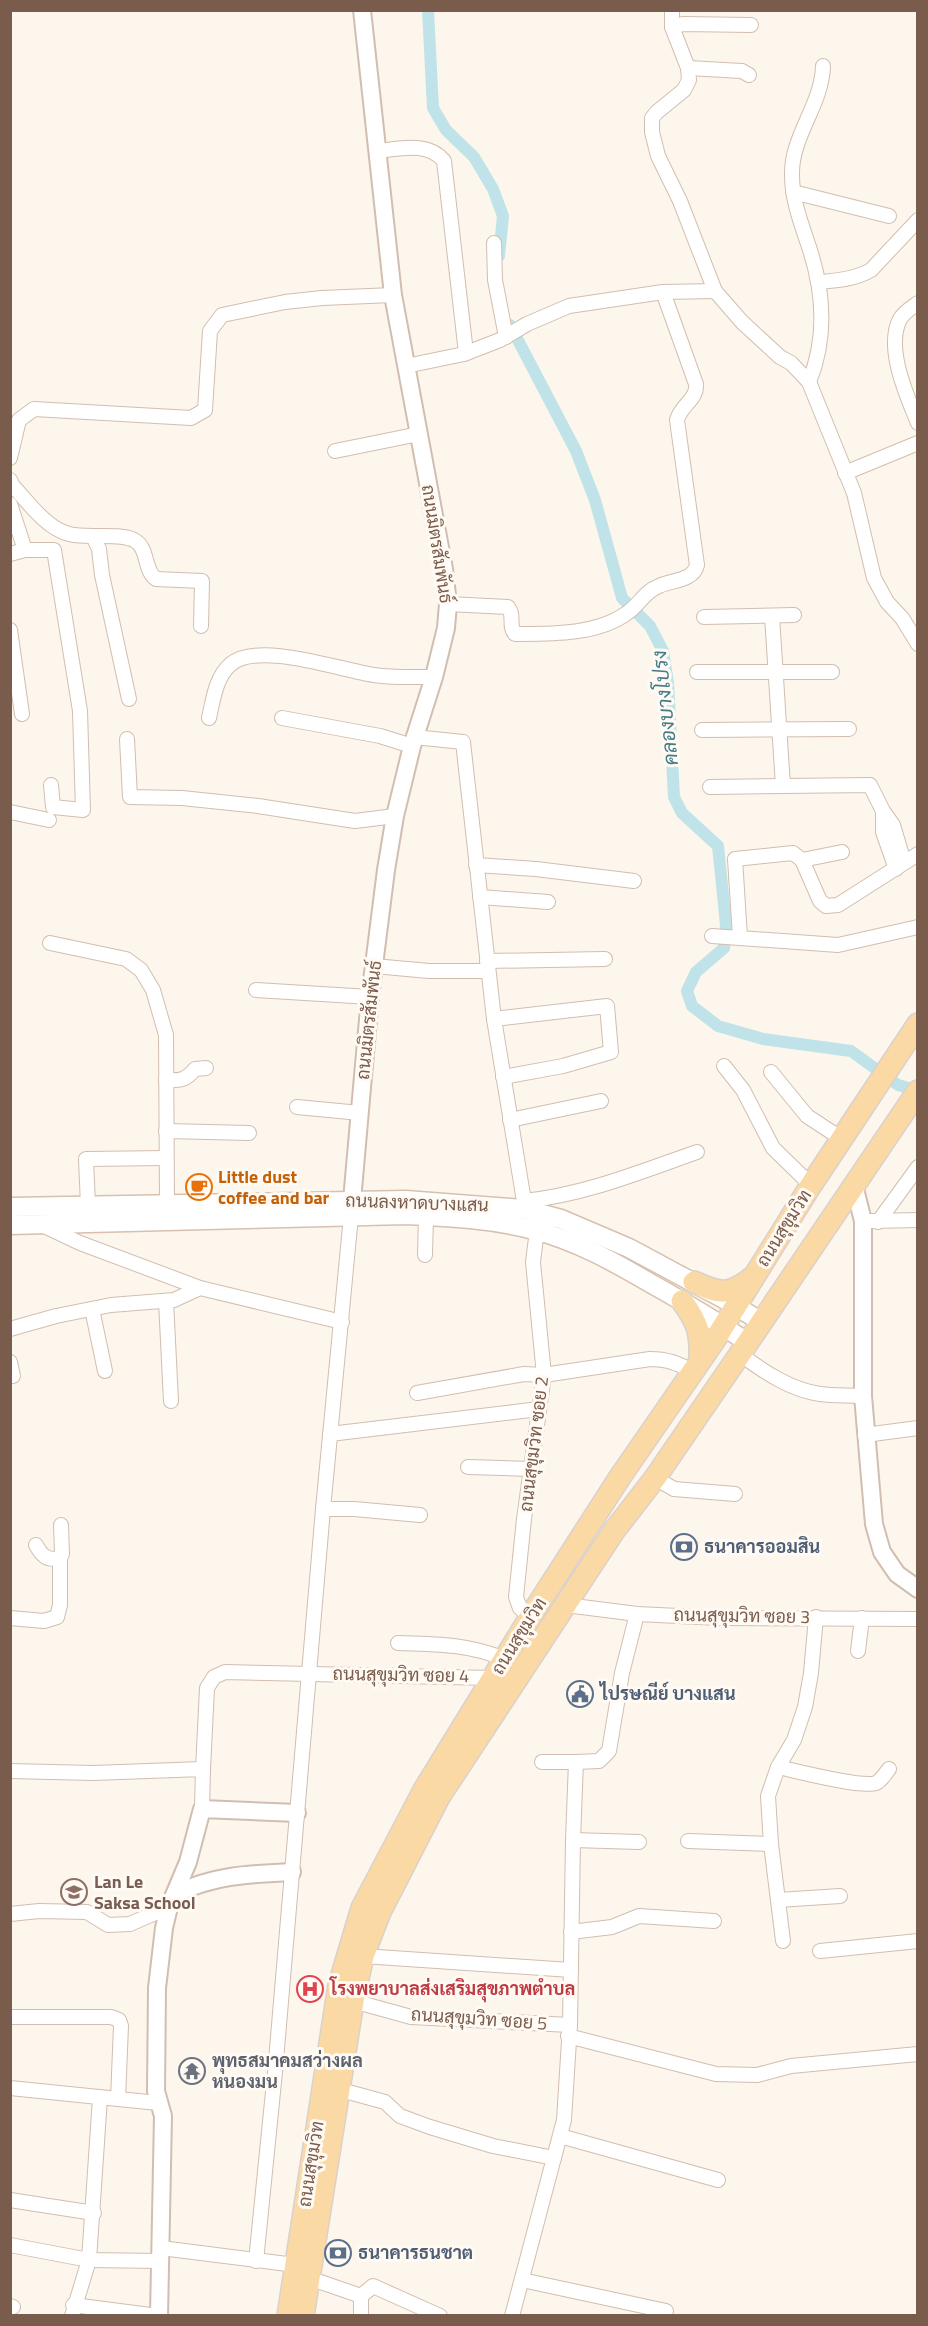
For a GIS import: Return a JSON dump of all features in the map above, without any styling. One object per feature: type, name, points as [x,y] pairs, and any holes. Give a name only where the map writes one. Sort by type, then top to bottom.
[{"type":"main road","name":"ถนนสุขุมวิท","points":[[303,2316],[302,2272],[338,1994],[349,1947],[362,1908],[424,1790],[531,1617],[620,1477],[724,1326],[811,1185],[918,1024]]},
{"type":"main road","name":"ถนนสุขุมวิท","points":[[288,2316],[302,2272],[340,2090],[353,2001],[363,1956],[380,1912],[439,1797],[614,1531],[655,1478],[918,1091]]},
{"type":"main road","name":"ถนนลงหาดบางแสน","points":[[10,1225],[352,1208],[406,1200],[523,1205],[595,1233],[694,1282],[762,1322]]},
{"type":"main road","name":"ถนนลงหาดบางแสน","points":[[10,1207],[167,1203],[352,1208],[499,1222],[537,1230],[573,1243],[603,1258],[724,1326],[744,1349]]},
{"type":"main road","points":[[694,1282],[721,1292],[732,1291],[755,1276]]},
{"type":"main road","points":[[682,1301],[698,1327],[701,1337],[696,1365]]},
{"type":"street","name":"ถนนมิตรสัมพันธ์","points":[[352,1208],[370,997],[395,816],[413,742],[434,677],[446,628],[448,604],[444,569],[393,295],[362,10]]},
{"type":"street","points":[[672,10],[672,27],[688,68],[689,80],[676,98],[654,114],[652,132],[658,156],[680,201],[715,291],[742,322],[780,357],[792,363],[809,382],[854,493],[874,578],[886,602],[907,625],[918,644]]},
{"type":"street","points":[[672,27],[683,24],[751,25]]},
{"type":"street","points":[[809,382],[818,361],[822,330],[818,282],[793,192],[793,156],[821,89],[823,66]]},
{"type":"street","points":[[688,68],[742,71],[749,75]]},
{"type":"street","points":[[378,151],[427,149],[438,153],[444,161],[466,353]]},
{"type":"street","points":[[793,192],[889,216]]},
{"type":"street","points":[[818,282],[834,281],[872,270],[918,220]]},
{"type":"street","points":[[494,243],[495,280],[508,336]]},
{"type":"street","points":[[406,366],[466,353],[508,336],[527,324],[569,306],[663,292],[715,291]]},
{"type":"street","points":[[448,604],[508,607],[512,612],[512,629],[517,634],[580,632],[629,612],[657,586],[688,577],[696,570],[677,420],[679,413],[695,394],[696,384],[663,292]]},
{"type":"street","points":[[10,458],[19,420],[34,409],[191,418],[205,410],[210,331],[222,315],[285,302],[393,295]]},
{"type":"street","points":[[918,303],[900,320],[896,348],[897,369],[918,423]]},
{"type":"street","points":[[335,451],[419,434]]},
{"type":"street","points":[[845,473],[918,443]]},
{"type":"street","points":[[10,480],[13,486],[58,530],[72,535],[126,538],[136,541],[143,550],[148,570],[156,579],[202,581],[201,626]]},
{"type":"street","points":[[10,504],[25,550]]},
{"type":"street","points":[[93,536],[99,549],[102,575],[129,699]]},
{"type":"street","points":[[10,554],[25,550],[54,550],[80,711],[83,810],[53,807],[51,785]]},
{"type":"street","points":[[704,617],[794,615]]},
{"type":"street","points":[[772,616],[783,786]]},
{"type":"street","points":[[11,632],[14,685],[22,714]]},
{"type":"street","points":[[209,718],[222,674],[231,663],[244,657],[270,654],[372,675],[399,678],[434,677]]},
{"type":"street","points":[[697,672],[832,672]]},
{"type":"street","points":[[282,718],[413,742],[463,742],[494,1019],[523,1205],[598,1187],[697,1152]]},
{"type":"street","points":[[702,730],[849,729]]},
{"type":"street","points":[[127,739],[130,797],[182,798],[258,806],[355,821],[395,816]]},
{"type":"street","points":[[710,787],[870,785],[883,811],[883,832],[900,866]]},
{"type":"street","points":[[10,812],[48,820]]},
{"type":"street","points":[[802,860],[842,852]]},
{"type":"street","points":[[735,937],[735,859],[793,853],[802,860],[820,901],[826,906],[838,905],[918,854]]},
{"type":"street","points":[[476,865],[536,869],[634,881]]},
{"type":"street","points":[[480,897],[548,902]]},
{"type":"street","points":[[712,936],[838,945],[918,927]]},
{"type":"street","points":[[50,943],[126,959],[141,970],[153,990],[166,1035],[167,1203]]},
{"type":"street","points":[[375,966],[429,971],[605,959]]},
{"type":"street","points":[[256,990],[370,997]]},
{"type":"street","points":[[494,1019],[607,1006],[611,1052],[563,1066],[503,1077]]},
{"type":"street","points":[[724,1066],[743,1090],[773,1148],[811,1185]]},
{"type":"street","points":[[166,1080],[179,1081],[187,1078],[195,1069],[206,1068]]},
{"type":"street","points":[[771,1072],[807,1116],[842,1139]]},
{"type":"street","points":[[510,1120],[601,1101]]},
{"type":"street","points":[[297,1107],[360,1113]]},
{"type":"street","points":[[166,1131],[249,1133]]},
{"type":"street","points":[[88,1205],[86,1159],[166,1158]]},
{"type":"street","points":[[870,1221],[918,1167]]},
{"type":"street","points":[[854,1185],[870,1221],[863,1396],[864,1435],[874,1524],[882,1552],[897,1574],[918,1589]]},
{"type":"street","points":[[256,2261],[352,1208]]},
{"type":"street","points":[[425,1255],[426,1215]]},
{"type":"street","points":[[870,1221],[918,1220]]},
{"type":"street","points":[[40,1224],[80,1243],[200,1288],[342,1322]]},
{"type":"street","name":"ถนนสุขุมวิท ซอย 2","points":[[531,1617],[520,1608],[516,1597],[544,1375],[533,1262],[537,1230]]},
{"type":"street","points":[[10,1329],[111,1305],[174,1300],[200,1288]]},
{"type":"street","points":[[166,1301],[171,1401]]},
{"type":"street","points":[[92,1309],[105,1371]]},
{"type":"street","points":[[744,1349],[778,1379],[802,1390],[820,1394],[863,1396]]},
{"type":"street","points":[[417,1393],[524,1374],[544,1375],[657,1359],[696,1365]]},
{"type":"street","points":[[10,1362],[13,1376]]},
{"type":"street","points":[[330,1434],[539,1409]]},
{"type":"street","points":[[864,1435],[918,1428]]},
{"type":"street","points":[[468,1467],[531,1469]]},
{"type":"street","points":[[655,1478],[674,1489],[735,1494]]},
{"type":"street","points":[[323,1509],[354,1509],[420,1515]]},
{"type":"street","points":[[10,1618],[44,1621],[57,1617],[60,1605],[61,1525]]},
{"type":"street","points":[[36,1545],[46,1558],[52,1560],[60,1558]]},
{"type":"street","name":"ถนนสุขุมวิท ซอย 3","points":[[566,1605],[637,1614],[720,1618],[918,1619]]},
{"type":"street","points":[[542,1762],[599,1761],[609,1751],[622,1673],[637,1614]]},
{"type":"street","points":[[783,1941],[771,1844],[768,1796],[778,1767],[794,1740],[805,1707],[811,1673],[816,1617]]},
{"type":"street","points":[[858,1651],[862,1618]]},
{"type":"street","points":[[398,1642],[476,1649],[499,1669]]},
{"type":"street","name":"ถนนสุขุมวิท ซอย 4","points":[[202,1809],[207,1688],[214,1677],[225,1672],[309,1673],[499,1669]]},
{"type":"street","points":[[512,2316],[560,2136],[566,2104],[576,1762]]},
{"type":"street","points":[[778,1767],[840,1780],[868,1783],[879,1781],[889,1769]]},
{"type":"street","points":[[10,1771],[93,1773],[203,1768]]},
{"type":"street","points":[[100,2098],[94,2213],[89,2260],[73,2310],[158,2316],[163,2116],[156,2091],[157,1988],[164,1928],[172,1900],[188,1862],[202,1809],[297,1813]]},
{"type":"street","points":[[573,1840],[639,1842]]},
{"type":"street","points":[[688,1841],[771,1844]]},
{"type":"street","points":[[10,1914],[39,1911],[87,1912],[108,1925],[130,1924],[213,1879],[241,1874],[292,1872]]},
{"type":"street","points":[[778,1900],[840,1896]]},
{"type":"street","points":[[571,1932],[612,1927],[639,1916],[714,1921]]},
{"type":"street","points":[[820,1951],[918,1941]]},
{"type":"street","points":[[363,1956],[571,1970]]},
{"type":"street","name":"ถนนสุขุมวิท ซอย 5","points":[[353,2001],[411,2017],[569,2030],[716,2074],[757,2075],[791,2066],[918,2054]]},
{"type":"street","points":[[10,2016],[111,2017],[119,2020],[121,2026],[118,2099]]},
{"type":"street","points":[[10,2088],[158,2103]]},
{"type":"street","points":[[340,2090],[385,2102],[400,2116],[430,2127],[494,2146],[554,2158]]},
{"type":"street","points":[[560,2136],[718,2180]]},
{"type":"street","points":[[10,2200],[94,2213]]},
{"type":"street","points":[[10,2245],[89,2260],[160,2254],[256,2261],[302,2272],[361,2296]]},
{"type":"street","points":[[522,2280],[666,2311]]},
{"type":"street","points":[[361,2296],[373,2286],[440,2316]]},
{"type":"street","points":[[361,2296],[361,2316]]},
{"type":"waterway","name":"คลองบางโปรง","points":[[428,10],[433,108],[446,130],[474,157],[493,189],[503,216],[499,256]]},
{"type":"waterway","name":"คลองบางโปรง","points":[[510,325],[576,451],[595,500],[622,598],[650,626],[663,651],[668,683],[674,797],[682,813],[718,846],[726,925],[724,948],[696,972],[687,991],[692,1006],[718,1026],[763,1039],[851,1051],[898,1085],[918,1091]]},
{"type":"place","name":"Little dust coffee and bar","points":[[199,1187]]},
{"type":"place","name":"ธนาคารออมสิน","points":[[684,1547]]},
{"type":"place","name":"ไปรษณีย์ บางแสน","points":[[580,1694]]},
{"type":"place","name":"Lan Le Saksa School","points":[[74,1892]]},
{"type":"place","name":"โรงพยาบาลส่งเสริมสุขภาพตำบล","points":[[310,1989]]},
{"type":"place","name":"พุทธสมาคมสว่างผล หนองมน","points":[[192,2071]]},
{"type":"place","name":"ธนาคารธนชาต","points":[[338,2253]]}]
